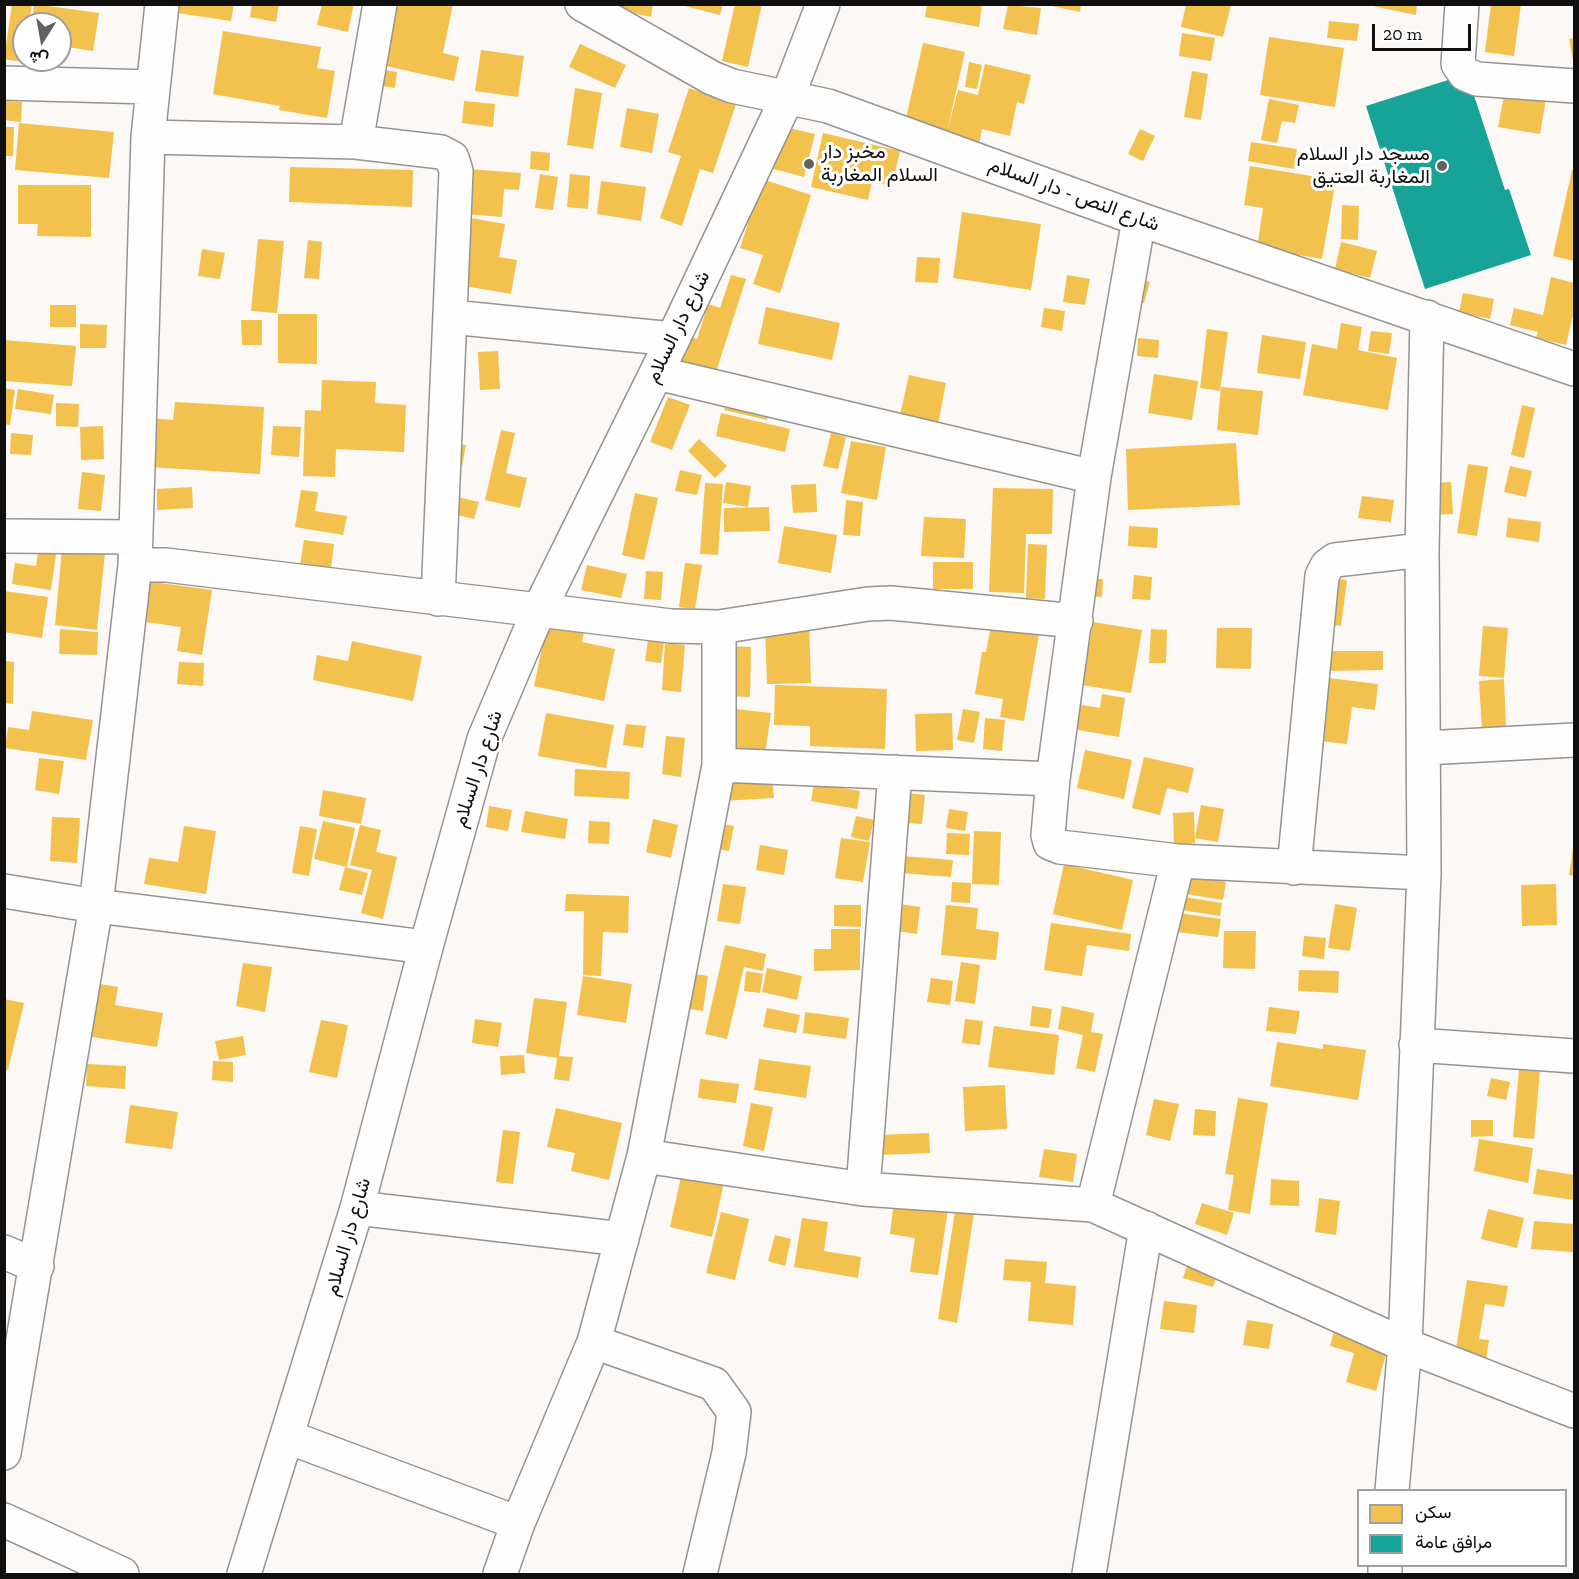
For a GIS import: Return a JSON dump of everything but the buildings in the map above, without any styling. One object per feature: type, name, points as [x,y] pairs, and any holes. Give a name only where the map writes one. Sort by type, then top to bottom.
[{"type":"street","points":[[4,1453],[96,906],[134,551],[148,137],[162,4]]},
{"type":"street","points":[[356,142],[380,4]]},
{"type":"street","name":"شارع النص - دار السلام","points":[[582,4],[712,78],[732,86],[828,105],[1139,219],[1575,369]]},
{"type":"street","name":"شارع دار السلام","points":[[244,1575],[357,1208],[426,946],[484,739],[539,610],[674,339],[787,98],[823,4]]},
{"type":"street","points":[[1462,4],[1458,64],[1465,74],[1477,79],[1575,86]]},
{"type":"street","points":[[4,83],[152,87]]},
{"type":"street","points":[[148,137],[356,142],[441,152],[452,158],[456,171],[438,599]]},
{"type":"street","points":[[1139,219],[1094,477],[1053,779],[1048,835],[1050,843],[1060,847],[1178,861],[1424,873]]},
{"type":"street","points":[[451,317],[674,339]]},
{"type":"street","points":[[1392,1489],[1405,1344],[1424,873],[1422,550],[1427,317]]},
{"type":"street","points":[[657,373],[1094,477]]},
{"type":"street","points":[[4,536],[134,551],[166,565],[671,626],[719,627],[868,604],[891,603],[1076,621]]},
{"type":"street","points":[[1294,868],[1322,576],[1327,566],[1335,560],[1422,550]]},
{"type":"street","points":[[500,1575],[518,1523],[594,1342],[644,1156],[719,765],[719,627]]},
{"type":"street","points":[[1425,748],[1575,740]]},
{"type":"street","points":[[719,765],[1053,779]]},
{"type":"street","points":[[863,1189],[895,772]]},
{"type":"street","points":[[1093,1205],[1178,861]]},
{"type":"street","points":[[4,891],[96,906],[426,946]]},
{"type":"street","points":[[1416,1045],[1575,1056]]},
{"type":"street","points":[[644,1156],[863,1189],[1093,1205],[1405,1344],[1575,1411]]},
{"type":"street","points":[[357,1208],[622,1239]]},
{"type":"street","points":[[1089,1575],[1146,1228]]},
{"type":"street","points":[[4,1252],[37,1266]]},
{"type":"street","points":[[594,1342],[714,1384],[734,1412],[729,1453],[700,1575]]},
{"type":"street","points":[[288,1437],[518,1523]]},
{"type":"street","points":[[4,1520],[122,1575]]},
{"type":"place","name":"مخبز دار السلام المغاربة","points":[[809,164]]},
{"type":"place","name":"مسجد دار السلام المغاربة العتيق","points":[[1442,166]]}]
